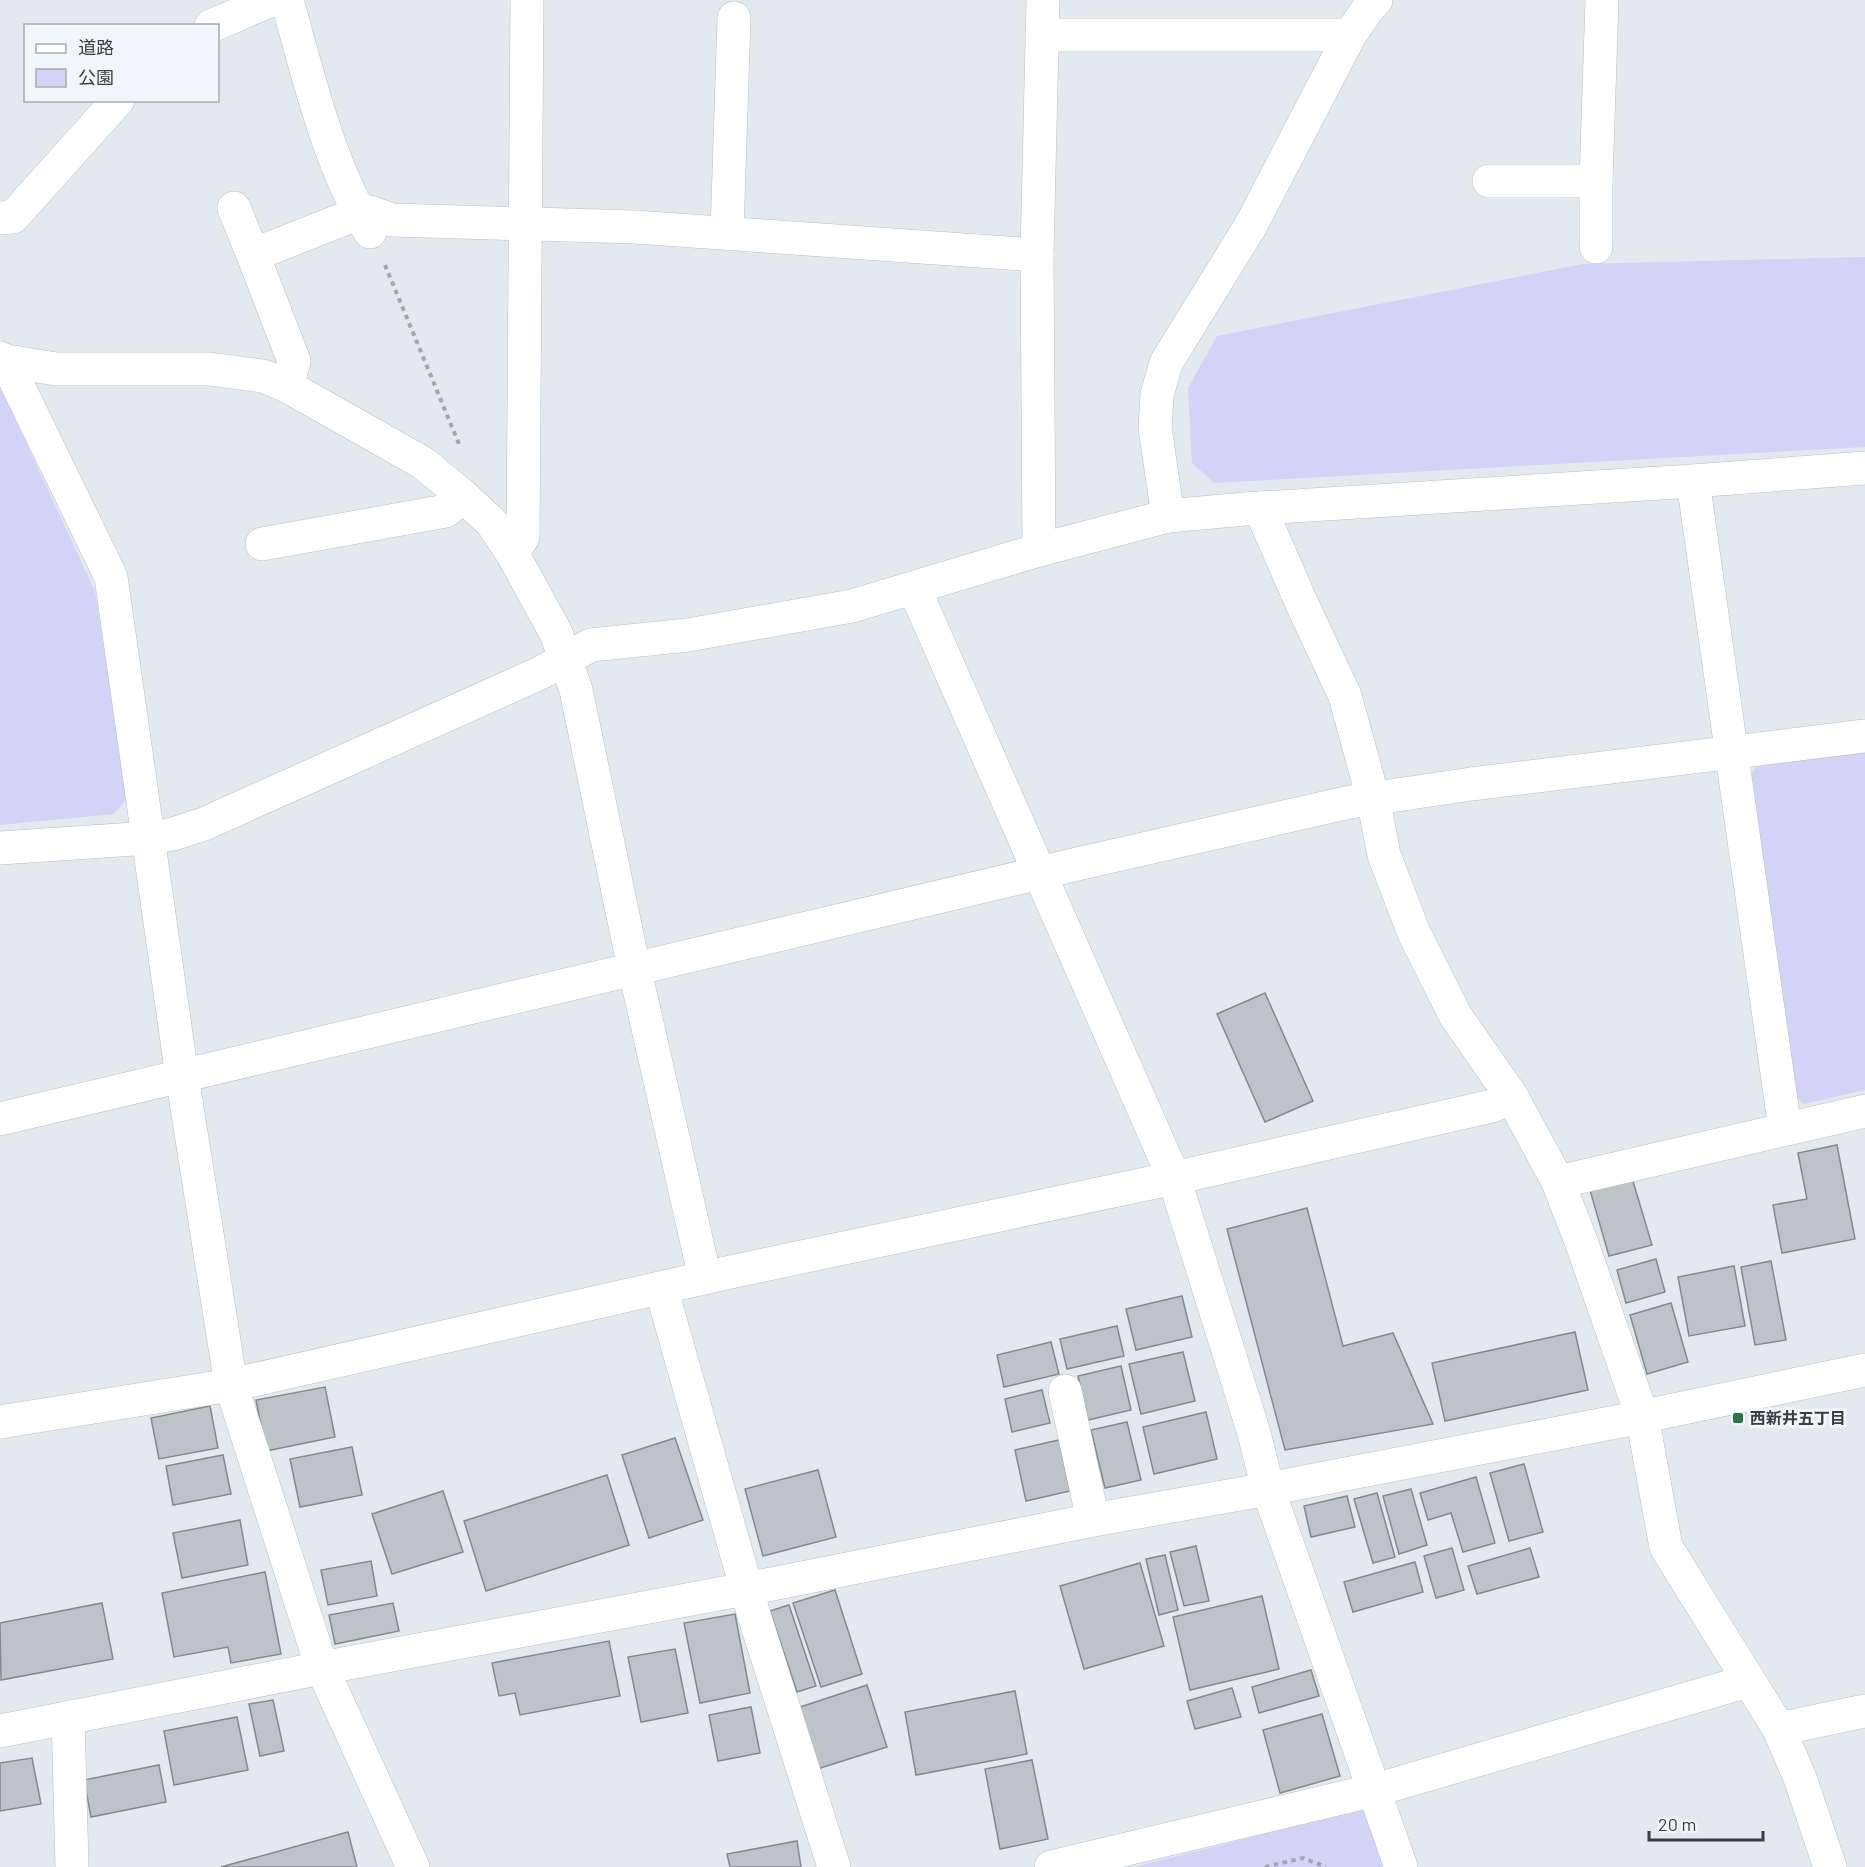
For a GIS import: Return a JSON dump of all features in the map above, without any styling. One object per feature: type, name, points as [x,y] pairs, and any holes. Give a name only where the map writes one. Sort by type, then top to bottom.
[{"type":"street","points":[[216,24],[271,0]]},
{"type":"street","points":[[287,0],[316,104],[333,154],[366,225]]},
{"type":"street","points":[[512,553],[523,537],[527,0]]},
{"type":"street","points":[[1039,550],[1036,255],[1043,0]]},
{"type":"street","points":[[1168,516],[1155,428],[1157,395],[1166,363],[1251,225],[1350,35],[1376,0]]},
{"type":"street","points":[[1596,248],[1602,0]]},
{"type":"street","points":[[727,233],[734,18]]},
{"type":"street","points":[[1042,35],[1350,35]]},
{"type":"street","points":[[0,218],[13,217],[116,102]]},
{"type":"street","points":[[1490,181],[1596,181]]},
{"type":"street","points":[[234,208],[294,361],[287,386]]},
{"type":"street","points":[[366,225],[370,212],[392,220],[635,227],[1036,255]]},
{"type":"street","points":[[253,255],[366,225]]},
{"type":"street","points":[[3,359],[56,369],[209,369],[263,376],[287,386],[423,463],[492,523],[512,553],[556,633],[576,690],[634,968],[705,1278]]},
{"type":"street","points":[[3,359],[111,577],[182,1076],[231,1385],[322,1668],[413,1867]]},
{"type":"street","points":[[0,848],[149,838],[173,834],[204,824],[540,673],[591,645],[688,634],[852,606],[1039,550],[1168,516],[1865,468]]},
{"type":"street","points":[[1693,481],[1785,1129]]},
{"type":"street","points":[[262,544],[446,511],[463,496]]},
{"type":"street","points":[[1260,508],[1345,696],[1372,798],[1384,855],[1414,933],[1455,1015],[1512,1097],[1558,1182],[1642,1416],[1666,1547],[1779,1729],[1803,1788],[1830,1867]]},
{"type":"street","points":[[914,588],[1174,1178],[1254,1433],[1268,1489],[1401,1867]]},
{"type":"street","points":[[0,1119],[1040,873],[1372,798],[1865,736]]},
{"type":"street","points":[[0,1422],[231,1385],[705,1278],[1174,1178],[1492,1106],[1512,1097]]},
{"type":"street","points":[[1558,1182],[1865,1111]]},
{"type":"street","points":[[661,1288],[746,1589],[834,1867]]},
{"type":"street","points":[[0,1731],[746,1589],[1093,1520],[1268,1489],[1865,1371]]},
{"type":"street","points":[[1065,1391],[1093,1520]]},
{"type":"street","points":[[1051,1867],[1375,1790],[1748,1681]]},
{"type":"street","points":[[1779,1729],[1865,1711]]},
{"type":"street","points":[[68,1717],[72,1867]]},
{"type":"path","points":[[366,225],[474,478],[463,496]]},
{"type":"path","points":[[1265,1867],[1303,1858],[1326,1867]]},
{"type":"green space","points":[[1865,257],[1865,447],[1214,483],[1192,463],[1188,388],[1217,336],[1583,264]]},
{"type":"green space","points":[[0,387],[95,591],[127,798],[114,814],[0,825]]},
{"type":"green space","points":[[1865,752],[1865,1090],[1804,1104],[1791,1093],[1746,781],[1759,764]]},
{"type":"green space","points":[[1371,1807],[1390,1867],[1134,1867]]},
{"type":"building","points":[[1265,993],[1313,1101],[1265,1122],[1217,1014]]},
{"type":"building","points":[[1837,1145],[1855,1239],[1782,1253],[1773,1205],[1807,1199],[1798,1153]]},
{"type":"building","points":[[1632,1178],[1652,1245],[1609,1256],[1590,1190]]},
{"type":"building","points":[[1307,1208],[1343,1346],[1393,1333],[1433,1424],[1285,1450],[1227,1229]]},
{"type":"building","points":[[1656,1259],[1665,1292],[1626,1303],[1617,1270]]},
{"type":"building","points":[[1771,1261],[1786,1340],[1755,1345],[1741,1267]]},
{"type":"building","points":[[1734,1266],[1745,1326],[1689,1336],[1678,1277]]},
{"type":"building","points":[[1182,1296],[1192,1337],[1136,1350],[1126,1309]]},
{"type":"building","points":[[1671,1303],[1688,1362],[1647,1374],[1630,1315]]},
{"type":"building","points":[[1117,1326],[1124,1356],[1067,1369],[1060,1339]]},
{"type":"building","points":[[1575,1332],[1588,1390],[1445,1421],[1432,1363]]},
{"type":"building","points":[[1051,1342],[1059,1374],[1004,1387],[997,1355]]},
{"type":"building","points":[[1183,1352],[1195,1401],[1141,1414],[1129,1364]]},
{"type":"building","points":[[1121,1366],[1131,1410],[1088,1420],[1078,1376]]},
{"type":"building","points":[[325,1387],[335,1437],[266,1451],[256,1400]]},
{"type":"building","points":[[1042,1390],[1050,1423],[1012,1432],[1005,1399]]},
{"type":"building","points":[[210,1406],[218,1448],[159,1459],[151,1418]]},
{"type":"building","points":[[1206,1412],[1217,1459],[1154,1474],[1143,1427]]},
{"type":"building","points":[[1127,1422],[1141,1480],[1105,1488],[1091,1430]]},
{"type":"building","points":[[675,1438],[703,1520],[649,1538],[622,1455]]},
{"type":"building","points":[[1059,1440],[1070,1491],[1026,1501],[1015,1450]]},
{"type":"building","points":[[352,1447],[362,1495],[300,1507],[290,1459]]},
{"type":"building","points":[[223,1455],[231,1494],[173,1505],[166,1466]]},
{"type":"building","points":[[1524,1464],[1543,1532],[1509,1541],[1490,1473]]},
{"type":"building","points":[[818,1470],[836,1537],[763,1556],[745,1489]]},
{"type":"building","points":[[607,1475],[629,1545],[486,1591],[464,1521]]},
{"type":"building","points":[[1476,1477],[1495,1543],[1463,1552],[1451,1513],[1428,1520],[1420,1493]]},
{"type":"building","points":[[1411,1489],[1427,1545],[1399,1554],[1383,1496]]},
{"type":"building","points":[[443,1491],[463,1552],[392,1574],[372,1514]]},
{"type":"building","points":[[1377,1493],[1395,1557],[1373,1563],[1354,1499]]},
{"type":"building","points":[[1347,1496],[1355,1527],[1311,1537],[1304,1506]]},
{"type":"building","points":[[240,1520],[248,1565],[182,1578],[173,1533]]},
{"type":"building","points":[[1196,1546],[1209,1601],[1184,1606],[1170,1552]]},
{"type":"building","points":[[1452,1548],[1464,1590],[1436,1598],[1424,1556]]},
{"type":"building","points":[[1530,1548],[1539,1577],[1477,1594],[1468,1566]]},
{"type":"building","points":[[1165,1555],[1178,1610],[1159,1615],[1146,1559]]},
{"type":"building","points":[[371,1561],[377,1596],[328,1605],[321,1570]]},
{"type":"building","points":[[1415,1562],[1423,1592],[1353,1612],[1344,1582]]},
{"type":"building","points":[[1140,1563],[1164,1646],[1084,1669],[1060,1586]]},
{"type":"building","points":[[265,1572],[281,1654],[231,1663],[228,1647],[174,1657],[162,1593]]},
{"type":"building","points":[[835,1590],[862,1674],[821,1687],[793,1603]]},
{"type":"building","points":[[1262,1596],[1279,1669],[1190,1690],[1173,1617]]},
{"type":"building","points":[[102,1603],[113,1659],[1,1680],[0,1623]]},
{"type":"building","points":[[393,1603],[399,1631],[335,1644],[329,1615]]},
{"type":"building","points":[[789,1605],[816,1686],[797,1692],[770,1611]]},
{"type":"building","points":[[735,1614],[750,1693],[700,1703],[684,1623]]},
{"type":"building","points":[[609,1641],[620,1696],[520,1715],[515,1693],[499,1696],[492,1663]]},
{"type":"building","points":[[675,1649],[688,1713],[641,1722],[628,1657]]},
{"type":"building","points":[[1311,1670],[1319,1696],[1259,1713],[1252,1687]]},
{"type":"building","points":[[867,1685],[887,1747],[814,1770],[794,1709]]},
{"type":"building","points":[[1232,1688],[1241,1717],[1195,1729],[1187,1701]]},
{"type":"building","points":[[1015,1691],[1027,1754],[916,1775],[905,1712]]},
{"type":"building","points":[[273,1700],[284,1751],[260,1756],[249,1704]]},
{"type":"building","points":[[751,1707],[760,1753],[718,1761],[709,1715]]},
{"type":"building","points":[[1322,1714],[1340,1776],[1280,1793],[1263,1730]]},
{"type":"building","points":[[237,1717],[248,1770],[174,1785],[164,1731]]},
{"type":"building","points":[[32,1758],[41,1804],[0,1811],[0,1763]]},
{"type":"building","points":[[1032,1760],[1048,1839],[1000,1849],[985,1769]]},
{"type":"building","points":[[159,1765],[166,1802],[91,1817],[84,1780]]},
{"type":"building","points":[[348,1832],[357,1867],[221,1867]]},
{"type":"building","points":[[797,1841],[801,1867],[730,1867],[727,1854]]},
{"type":"place","name":"西新井五丁目","points":[[1738,1418]]}]
